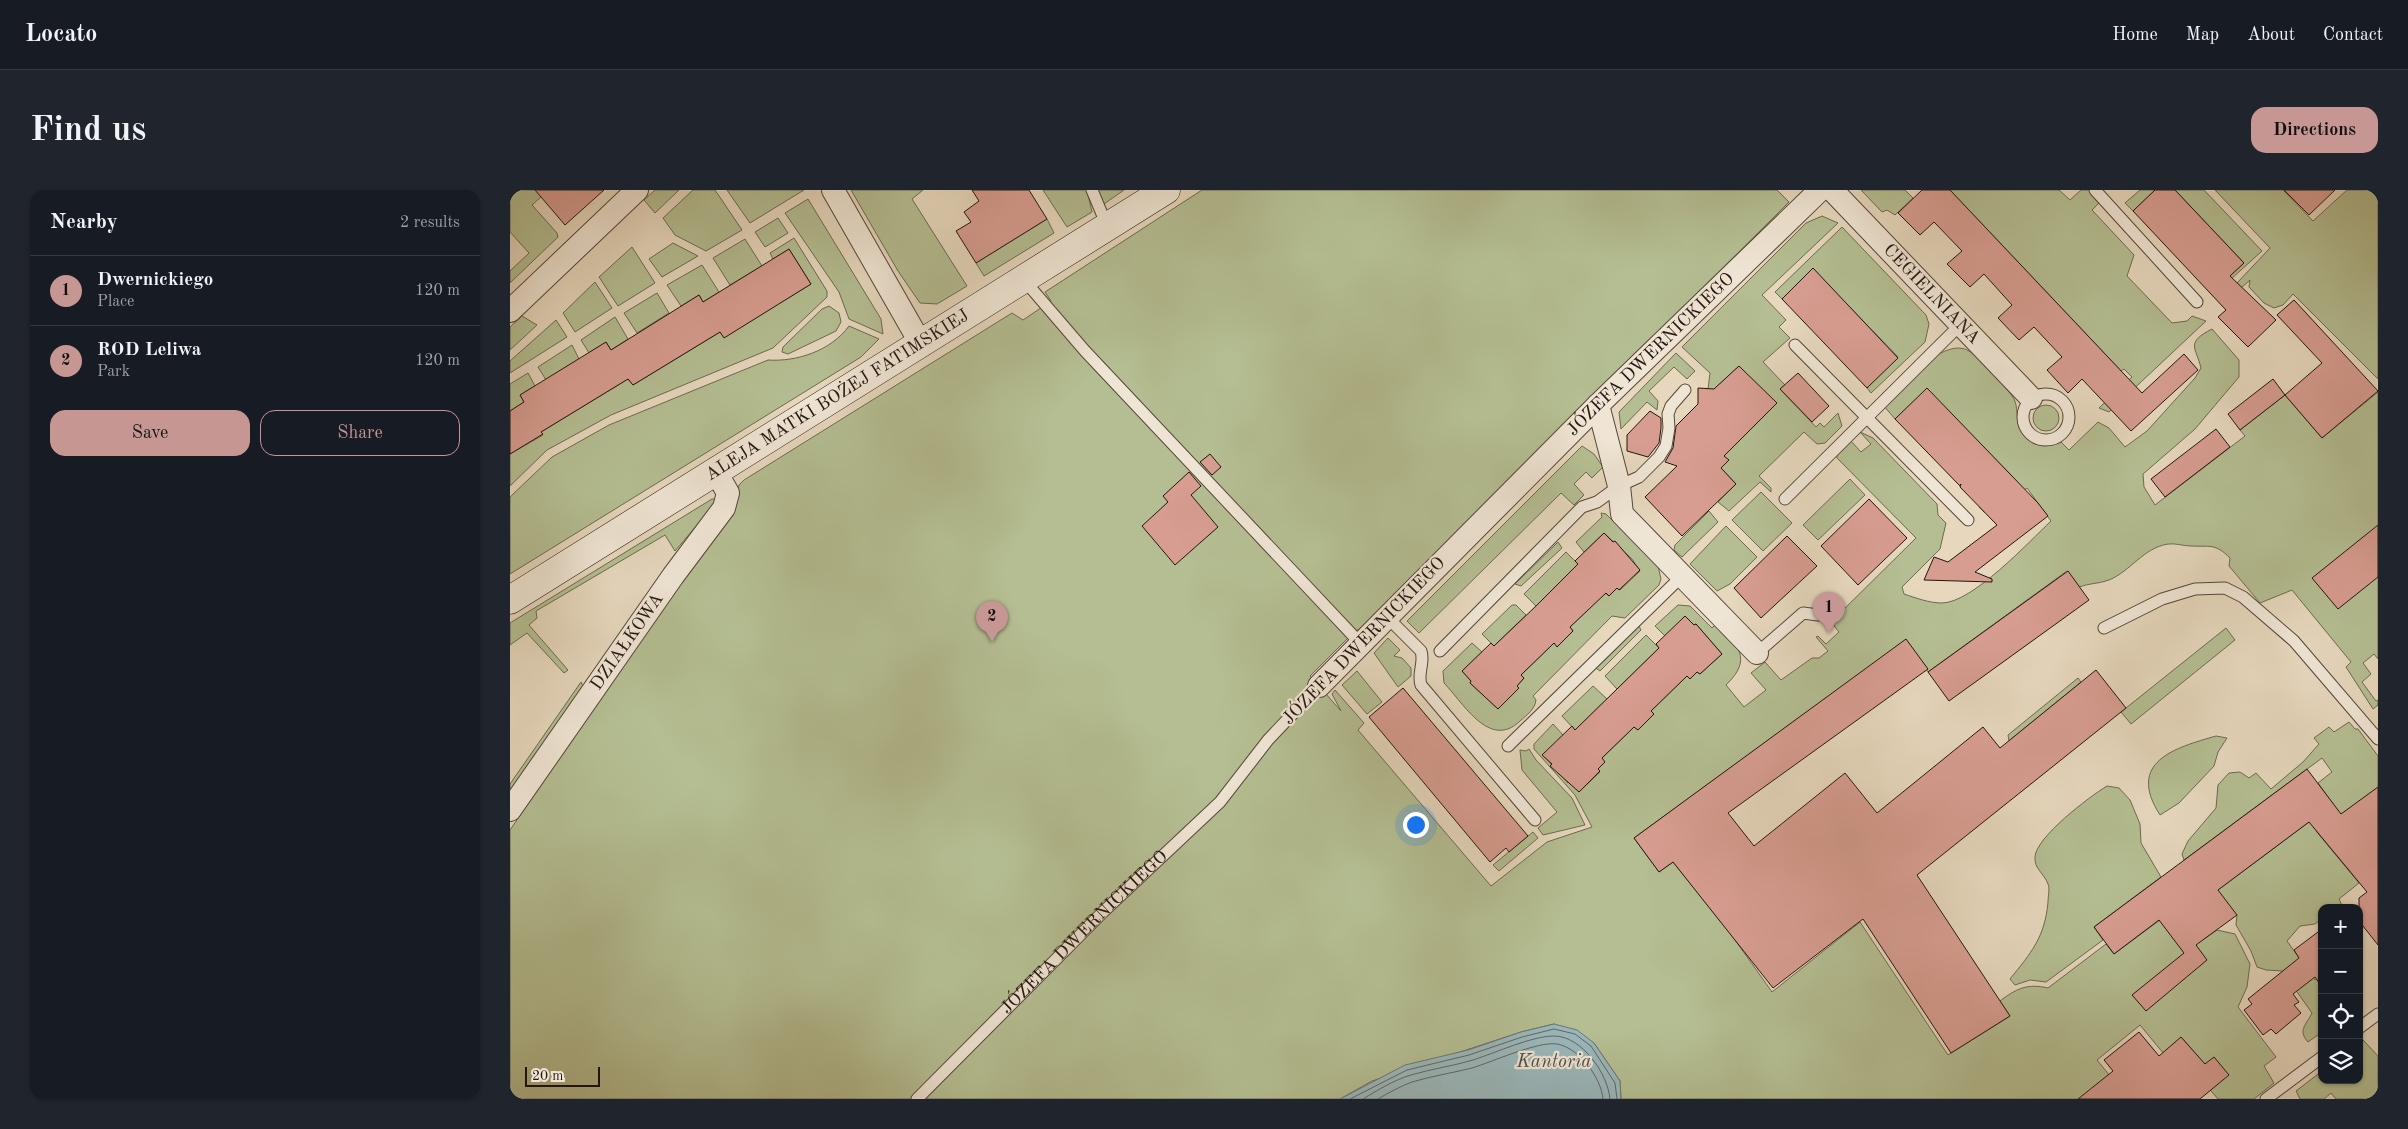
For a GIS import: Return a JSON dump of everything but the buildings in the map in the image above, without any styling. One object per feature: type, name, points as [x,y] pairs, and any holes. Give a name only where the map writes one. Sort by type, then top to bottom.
[{"type":"street","points":[[510,311],[637,190]]},
{"type":"street","points":[[834,190],[921,344]]},
{"type":"street","name":"ALEJA MATKI BOŻEJ FATIMSKIEJ","points":[[510,600],[1166,190]]},
{"type":"street","name":"JÓZEFA DWERNICKIEGO","points":[[1319,686],[1598,405],[1820,190]]},
{"type":"street","name":"CEGIELNIANA","points":[[1832,190],[2031,398]]},
{"type":"street","points":[[1598,405],[1619,486],[1622,514],[1681,577],[1757,653]]},
{"type":"street","name":"DZIAŁKOWA","points":[[510,810],[673,576],[724,508],[728,493],[716,472]]},
{"type":"lane","points":[[1092,190],[1108,228]]},
{"type":"lane","points":[[2095,190],[2197,302]]},
{"type":"lane","points":[[1024,280],[1085,351],[1361,644]]},
{"type":"lane","points":[[1785,499],[1960,325]]},
{"type":"lane","points":[[1795,345],[1968,520]]},
{"type":"lane","points":[[1440,651],[1582,507],[1597,502],[1619,486],[1639,477],[1659,458],[1666,446],[1669,428],[1668,414],[1671,406],[1685,390]]},
{"type":"lane","points":[[2046,393],[2054,395],[2066,405],[2069,420],[2062,434],[2056,438],[2041,440],[2028,433],[2022,419],[2026,404],[2031,398],[2046,393]]},
{"type":"lane","points":[[1508,746],[1681,577]]},
{"type":"lane","points":[[2104,628],[2162,598],[2195,589],[2225,588],[2243,597],[2294,641],[2378,739]]},
{"type":"lane","points":[[1757,653],[1802,613],[1818,615]]},
{"type":"lane","points":[[1387,617],[1421,651],[1423,658],[1418,676],[1420,685],[1535,820]]},
{"type":"lane","name":"JÓZEFA DWERNICKIEGO","points":[[917,1099],[1103,912],[1220,802],[1268,740],[1319,686]]},
{"type":"lane","points":[[2363,1025],[2378,1014]]},
{"type":"lane","points":[[2266,1099],[2318,1059]]},
{"type":"green space","points":[[510,190],[549,190],[532,205],[557,233],[558,237],[510,283],[510,271],[529,253],[510,232]]},
{"type":"green space","points":[[655,190],[679,190],[655,213],[644,200]]},
{"type":"green space","points":[[693,190],[715,190],[742,230],[706,251],[675,235],[663,218]]},
{"type":"green space","points":[[727,190],[804,190],[750,223]]},
{"type":"green space","points":[[851,190],[923,190],[912,199],[967,286],[937,304],[920,303],[898,271]]},
{"type":"green space","points":[[1043,190],[1087,190],[1092,212],[1067,227]]},
{"type":"green space","points":[[1098,190],[1124,190],[1104,204]]},
{"type":"green space","points":[[1202,190],[1777,190],[1789,202],[1360,629],[1355,631],[1310,676],[1341,711],[1332,694],[1335,690],[1364,723],[1358,730],[1491,886],[1547,842],[1592,827],[1575,795],[1534,749],[1534,744],[1553,724],[1563,735],[1543,755],[1568,783],[1579,792],[1600,772],[1597,769],[1602,758],[1634,727],[1638,730],[1654,714],[1651,711],[1687,676],[1690,679],[1697,672],[1700,674],[1722,654],[1696,624],[1665,636],[1655,626],[1678,605],[1690,606],[1712,628],[1716,624],[1736,645],[1741,659],[1739,667],[1726,685],[1744,707],[1766,690],[1751,673],[1765,662],[1781,680],[1812,658],[1819,658],[1828,651],[1816,637],[1818,636],[1826,644],[1839,632],[1831,622],[1916,538],[1837,458],[1837,454],[1850,440],[1861,452],[1871,444],[1860,432],[1873,438],[1937,504],[1938,515],[1946,523],[1940,549],[1902,587],[1904,594],[1942,603],[1969,593],[2000,570],[2051,521],[2027,488],[1996,512],[1984,512],[1979,507],[2012,476],[1927,389],[1895,419],[1884,406],[1936,355],[1956,348],[1966,349],[1973,354],[2014,399],[2018,422],[2022,432],[2025,437],[2036,444],[2048,446],[2061,442],[2069,450],[2098,422],[2109,428],[2125,447],[2147,431],[2195,378],[2201,368],[2195,350],[2195,342],[2212,329],[2239,360],[2239,377],[2195,429],[2143,474],[2144,487],[2155,505],[2245,436],[2240,430],[2285,395],[2322,438],[2378,392],[2378,659],[2374,654],[2363,663],[2371,674],[2362,682],[2376,701],[2378,700],[2378,705],[2373,709],[2346,667],[2351,662],[2292,590],[2260,603],[2229,566],[2230,558],[2220,550],[2212,547],[2168,544],[2151,550],[2109,580],[2079,587],[2067,571],[1928,672],[1906,640],[1634,838],[1659,872],[1673,862],[1728,930],[1772,992],[1860,922],[1948,1055],[2010,1016],[2000,1001],[2011,993],[2022,988],[2034,986],[2048,988],[2106,944],[2114,954],[2164,917],[2171,925],[2333,804],[2318,783],[2332,772],[2322,758],[2184,860],[2182,854],[2188,841],[2216,808],[2218,785],[2229,773],[2240,772],[2249,778],[2256,773],[2271,789],[2303,762],[2319,744],[2314,738],[2329,727],[2334,732],[2349,722],[2355,729],[2358,729],[2378,756],[2378,789],[2354,808],[2316,831],[2359,883],[2339,899],[2341,904],[2318,904],[2318,922],[2315,924],[2300,926],[2287,941],[2315,980],[2318,977],[2318,1035],[2308,1042],[2305,1038],[2303,1030],[2312,1013],[2282,971],[2266,970],[2257,967],[2251,951],[2236,925],[2237,915],[2194,925],[2204,939],[2217,930],[2235,934],[2250,964],[2247,987],[2238,1007],[2276,1057],[2264,1066],[2274,1083],[2254,1099],[2218,1099],[2192,1069],[2200,1059],[2182,1038],[2164,1054],[2140,1025],[2097,1060],[2129,1099],[1621,1099],[1620,1081],[1594,1043],[1554,1024],[1521,1032],[1372,1081],[1340,1099],[510,1099],[510,830],[736,501],[739,485],[744,480],[1012,313],[1023,320],[1051,301],[1045,292]]},
{"type":"green space","points":[[1861,190],[1905,190],[1913,198],[1895,215],[1887,210],[1882,212]]},
{"type":"green space","points":[[1950,190],[2059,190],[2070,200],[2081,190],[2093,190],[2102,200],[2092,210],[2134,255],[2127,276],[2172,323],[2187,321],[2192,316],[2206,321],[2109,412],[2099,408],[2132,377],[2124,369],[2121,371]]},
{"type":"green space","points":[[2140,190],[2155,190],[2133,211],[2125,203]]},
{"type":"green space","points":[[2175,190],[2204,190],[2262,251],[2219,290],[2217,288],[2244,263]]},
{"type":"green space","points":[[2215,190],[2283,190],[2313,221],[2347,190],[2378,190],[2378,379],[2293,294],[2283,305],[2274,308],[2264,303],[2249,287],[2250,280],[2241,288],[2237,283],[2270,248]]},
{"type":"green space","points":[[808,199],[881,319],[883,334],[849,319],[839,292],[785,213]]},
{"type":"green space","points":[[1822,216],[1838,223],[1762,295],[1786,320],[1779,327],[1790,338],[1763,362],[1785,385],[1780,389],[1816,427],[1820,423],[1824,427],[1838,413],[1842,426],[1825,443],[1817,444],[1804,432],[1759,476],[1771,488],[1771,492],[1760,482],[1729,511],[1718,502],[1736,484],[1721,468],[1728,460],[1724,456],[1776,404],[1739,366],[1712,391],[1708,389],[1710,373],[1682,347],[1806,223]]},
{"type":"green space","points":[[778,218],[788,233],[765,247],[755,232]]},
{"type":"green space","points":[[1047,219],[1054,233],[984,276],[976,263]]},
{"type":"green space","points":[[1842,227],[1926,315],[1929,324],[1925,342],[1871,393],[1867,388],[1898,357],[1813,269],[1782,299],[1775,292]]},
{"type":"green space","points":[[794,238],[827,291],[827,297],[773,348],[611,415],[547,450],[510,486],[510,454],[543,435],[541,432],[628,379],[633,385],[720,332],[724,337],[811,284],[789,249],[773,259],[770,253]]},
{"type":"green space","points":[[745,239],[762,266],[730,285],[713,258]]},
{"type":"green space","points":[[673,243],[698,256],[662,277],[649,259]]},
{"type":"green space","points":[[632,247],[655,283],[618,306],[599,277]]},
{"type":"green space","points":[[702,265],[719,292],[703,302],[699,295],[681,306],[667,285]]},
{"type":"green space","points":[[595,282],[612,308],[575,332],[563,313]]},
{"type":"green space","points":[[657,293],[669,313],[637,333],[624,313]]},
{"type":"green space","points":[[829,306],[839,313],[841,322],[836,331],[788,354],[782,352],[783,347],[822,309]]},
{"type":"green space","points":[[522,316],[537,325],[510,350],[510,327]]},
{"type":"green space","points":[[615,317],[628,339],[611,350],[606,342],[589,353],[581,340]]},
{"type":"green space","points":[[556,320],[567,337],[510,373],[510,361]]},
{"type":"green space","points":[[849,326],[879,339],[861,357],[510,574],[510,497],[552,457],[609,425],[768,360],[790,359],[812,353],[833,342]]},
{"type":"green space","points":[[572,345],[579,359],[546,380],[538,367]]},
{"type":"green space","points":[[1676,353],[1695,371],[1687,379],[1674,367],[1649,391],[1658,401],[1657,410],[1647,402],[1621,429],[1619,412]]},
{"type":"green space","points":[[528,373],[535,386],[520,395],[524,402],[510,411],[510,384]]},
{"type":"green space","points":[[2046,405],[2055,409],[2059,418],[2055,427],[2046,431],[2037,427],[2033,418],[2037,409]]},
{"type":"green space","points":[[1582,446],[1594,454],[1603,467],[1592,478],[1586,472],[1574,484],[1584,495],[1574,505],[1561,493],[1419,633],[1407,621]]},
{"type":"green space","points":[[1850,479],[1865,495],[1818,540],[1803,525]]},
{"type":"green space","points":[[1761,492],[1792,523],[1763,551],[1732,520]]},
{"type":"green space","points":[[712,499],[715,499],[714,505],[675,551],[665,535],[536,611],[537,618],[529,625],[568,670],[564,673],[527,633],[510,645],[510,623]]},
{"type":"green space","points":[[1709,511],[1718,522],[1682,557],[1674,550],[1675,545]]},
{"type":"green space","points":[[1601,513],[1606,514],[1658,566],[1661,579],[1659,585],[1625,618],[1612,616],[1533,696],[1536,700],[1534,706],[1520,721],[1509,729],[1498,730],[1488,727],[1469,712],[1444,683],[1443,671],[1472,643],[1482,652],[1462,671],[1471,681],[1470,683],[1498,709],[1519,688],[1517,686],[1524,678],[1521,675],[1554,643],[1557,646],[1573,631],[1570,627],[1605,593],[1609,596],[1617,588],[1620,590],[1640,571],[1632,559],[1604,533],[1584,552],[1576,542],[1602,517]]},
{"type":"green space","points":[[1726,526],[1757,557],[1730,584],[1717,591],[1690,564]]},
{"type":"green space","points":[[1558,542],[1562,548],[1521,586],[1515,584]]},
{"type":"green space","points":[[1566,552],[1578,564],[1536,606],[1524,594]]},
{"type":"green space","points":[[1512,605],[1516,605],[1526,615],[1494,646],[1482,634]]},
{"type":"green space","points":[[1639,626],[1641,630],[1600,671],[1596,668]]},
{"type":"green space","points":[[2226,628],[2235,640],[2131,724],[2121,712]]},
{"type":"green space","points":[[1646,635],[1659,648],[1617,689],[1605,676]]},
{"type":"green space","points":[[1388,638],[1400,650],[1394,656],[1402,658],[1411,668],[1411,676],[1398,687],[1374,653]]},
{"type":"green space","points":[[1357,671],[1382,702],[1367,714],[1342,685]]},
{"type":"green space","points":[[2078,678],[2081,682],[2009,741],[2008,735]]},
{"type":"green space","points":[[581,682],[584,689],[510,795],[510,784]]},
{"type":"green space","points":[[1593,686],[1607,699],[1575,730],[1562,716]]},
{"type":"green space","points":[[2216,736],[2227,738],[2218,752],[2214,766],[2179,803],[2160,815],[2151,797],[2149,782],[2152,770],[2160,760],[2171,752]]},
{"type":"green space","points":[[1529,749],[1536,760],[1572,798],[1585,825],[1543,835],[1538,828],[1557,812],[1522,770],[1520,750],[1526,751]]},
{"type":"green space","points":[[2107,786],[2119,788],[2130,800],[2140,824],[2141,843],[2161,877],[2094,927],[2103,940],[2046,982],[2030,980],[2015,985],[2010,979],[2036,944],[2044,925],[2046,914],[2049,886],[2036,865],[2035,857],[2038,849],[2044,839],[2065,818]]},
{"type":"green space","points":[[1533,832],[1538,838],[1499,871],[1493,865]]},
{"type":"green space","points":[[2363,1040],[2378,1056],[2378,1099],[2336,1099],[2331,1093],[2324,1099],[2300,1099],[2296,1091],[2318,1074],[2318,1084],[2363,1084]]},
{"type":"water","name":"Kantoria","points":[[1554,1024],[1577,1030],[1594,1043],[1620,1081],[1621,1099],[1340,1099],[1405,1065],[1468,1050],[1521,1032]]},
{"type":"place","name":"Dwernickiego","points":[[1829,633]]},
{"type":"place","name":"ROD Leliwa","points":[[992,642]]}]
